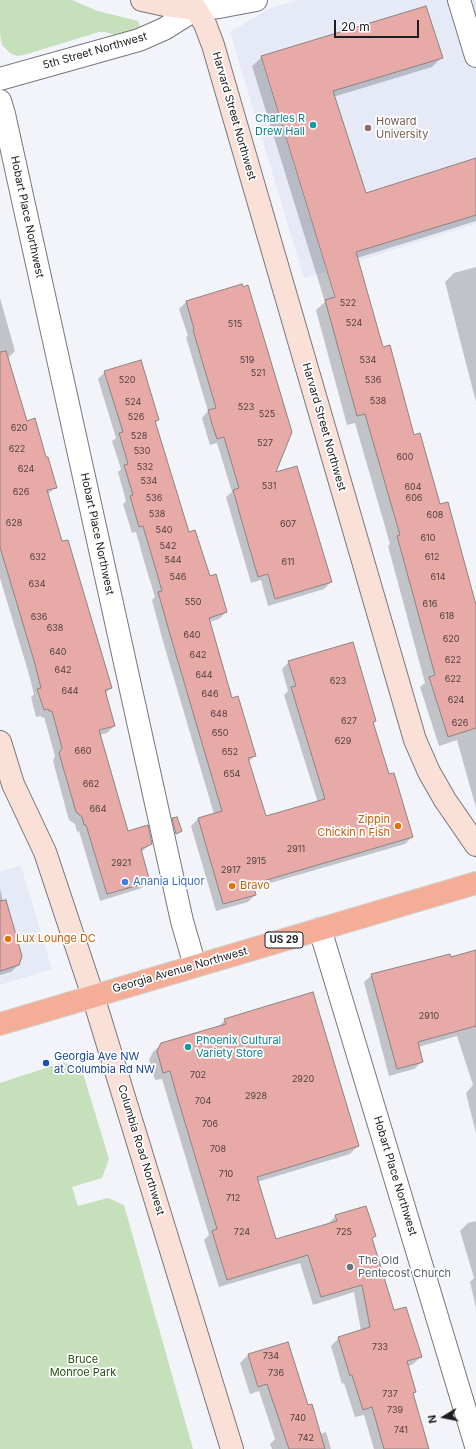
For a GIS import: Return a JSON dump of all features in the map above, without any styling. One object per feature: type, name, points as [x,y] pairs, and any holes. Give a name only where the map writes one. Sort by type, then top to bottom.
[{"type":"highway","name":"Georgia Avenue Northwest","points":[[0,1024],[476,883]]},
{"type":"main road","points":[[142,0],[165,5],[193,4]]},
{"type":"main road","name":"Harvard Street Northwest","points":[[193,4],[205,24],[215,51],[415,740],[429,772],[445,800],[476,845]]},
{"type":"main road","name":"Columbia Road Northwest","points":[[0,742],[13,784],[45,852],[92,996],[232,1449]]},
{"type":"street","name":"5th Street Northwest","points":[[0,79],[139,40],[164,29],[193,4],[218,7],[256,0]]},
{"type":"street","points":[[459,0],[476,56]]},
{"type":"street","name":"Hobart Place Northwest","points":[[0,101],[182,921],[195,966]]},
{"type":"street","name":"Hobart Place Northwest","points":[[320,929],[476,1446]]},
{"type":"shaded area","name":"Howard University","points":[[301,0],[476,0],[476,224],[304,278],[230,32],[272,7]]},
{"type":"shaded area","points":[[21,866],[52,969],[0,985],[0,871]]},
{"type":"green space","points":[[0,0],[72,0],[98,11],[138,21],[140,26],[137,29],[116,35],[99,32],[17,56],[10,53],[2,45],[0,33]]},
{"type":"green space","name":"Bruce Monroe Park","points":[[64,1062],[83,1073],[109,1159],[102,1178],[72,1187],[78,1206],[108,1198],[124,1205],[193,1449],[0,1449],[0,1083]]},
{"type":"building","points":[[426,6],[443,58],[333,91],[366,193],[476,158],[476,215],[356,252],[383,347],[390,345],[414,435],[420,433],[440,504],[448,502],[476,605],[476,728],[448,737],[429,677],[435,675],[397,536],[400,535],[365,414],[357,416],[325,300],[335,297],[261,56]]},
{"type":"building","points":[[242,284],[243,287],[248,285],[292,432],[276,472],[297,466],[332,582],[275,599],[268,574],[258,577],[233,490],[239,488],[224,437],[217,439],[212,424],[208,410],[216,408],[186,301]]},
{"type":"building","points":[[6,351],[27,421],[35,418],[46,457],[48,457],[57,488],[47,490],[62,541],[68,540],[112,688],[105,690],[115,726],[99,730],[128,831],[148,825],[152,844],[141,849],[150,882],[107,894],[86,825],[84,825],[82,817],[76,812],[59,753],[62,748],[52,711],[49,711],[48,709],[44,710],[37,689],[41,688],[35,664],[0,547],[0,352]]},
{"type":"building","points":[[141,360],[159,420],[155,421],[189,532],[195,530],[210,576],[216,574],[227,612],[209,618],[232,698],[238,696],[256,756],[248,758],[266,816],[325,799],[291,687],[296,686],[288,661],[353,642],[376,721],[373,722],[389,774],[394,773],[413,837],[253,884],[256,895],[223,904],[198,818],[222,811],[158,592],[162,591],[151,553],[143,526],[139,527],[130,496],[133,495],[124,465],[128,464],[119,433],[123,432],[104,371]]},
{"type":"building","points":[[177,817],[182,831],[176,834],[172,818]]},
{"type":"building","points":[[6,900],[22,956],[19,965],[0,971],[0,901]]},
{"type":"building","points":[[476,950],[476,1026],[418,1042],[423,1062],[397,1069],[371,974],[450,954],[451,957]]},
{"type":"building","points":[[313,992],[359,1146],[257,1177],[276,1239],[337,1221],[335,1215],[366,1206],[376,1236],[372,1238],[394,1310],[406,1307],[422,1357],[407,1361],[416,1392],[413,1393],[429,1449],[384,1449],[372,1407],[363,1410],[352,1375],[350,1376],[338,1337],[370,1327],[362,1285],[321,1297],[308,1255],[227,1280],[212,1231],[217,1229],[170,1071],[163,1073],[157,1051],[161,1043],[226,1024],[224,1019]]},
{"type":"building","points":[[288,1342],[308,1405],[312,1404],[325,1449],[289,1449],[267,1384],[258,1387],[248,1354]]},
{"type":"place","name":"Charles R Drew Hall","points":[[313,125]]},
{"type":"place","name":"Howard University","points":[[368,128]]},
{"type":"place","name":"Zippin Chickin n Fish","points":[[398,826]]},
{"type":"place","name":"Anania Liquor","points":[[125,882]]},
{"type":"place","name":"Bravo","points":[[232,886]]},
{"type":"place","name":"Lux Lounge DC","points":[[8,939]]},
{"type":"place","name":"Phoenix Cultural Variety Store","points":[[188,1047]]},
{"type":"place","name":"Georgia Ave NW at Columbia Rd NW","points":[[46,1063]]},
{"type":"place","name":"The Old Pentecost Church","points":[[350,1267]]}]
